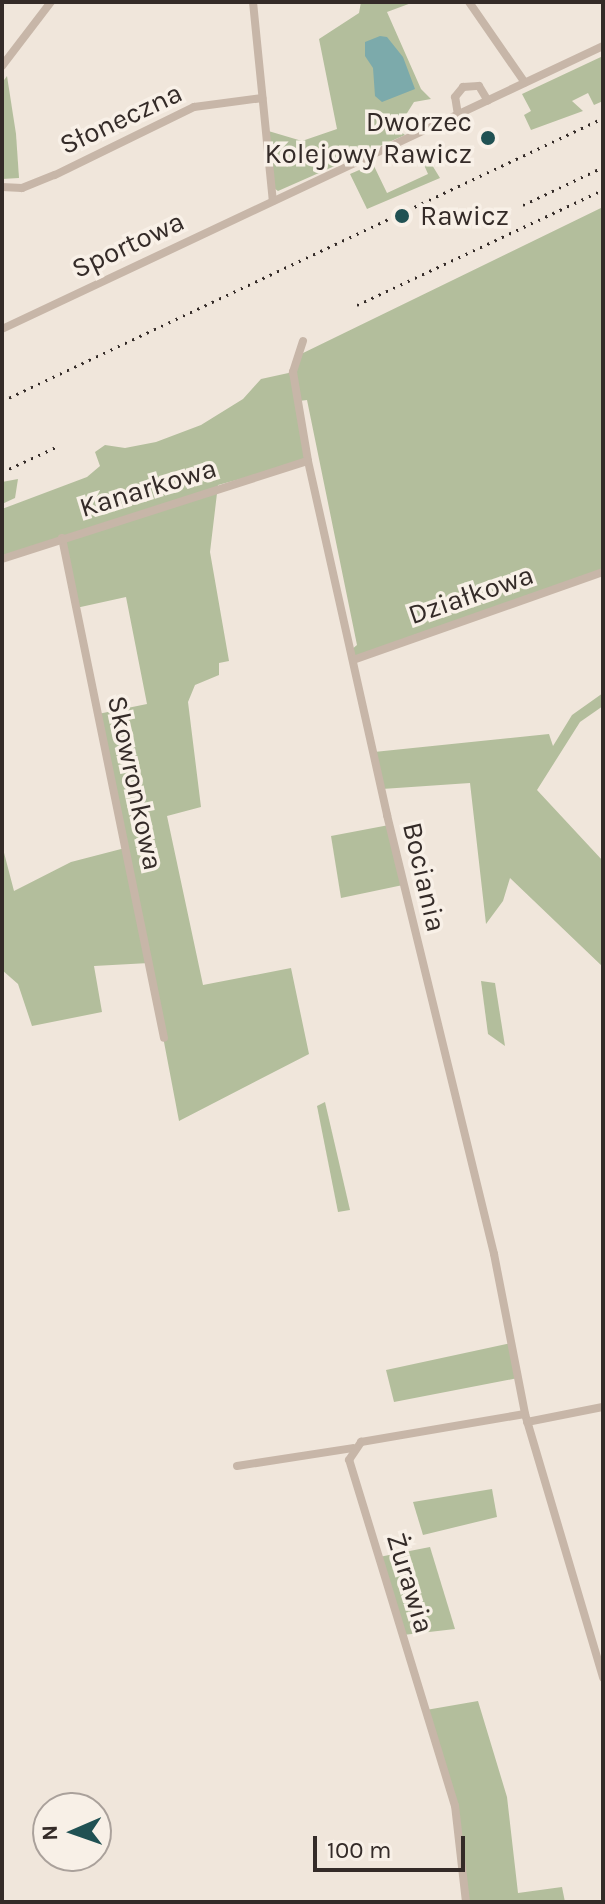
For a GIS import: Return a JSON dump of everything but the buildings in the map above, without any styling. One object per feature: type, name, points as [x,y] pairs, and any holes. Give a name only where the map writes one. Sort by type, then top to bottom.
[{"type":"street","points":[[2,66],[51,2]]},
{"type":"street","points":[[253,2],[273,201]]},
{"type":"street","points":[[469,2],[525,83]]},
{"type":"street","name":"Sportowa","points":[[2,329],[603,46]]},
{"type":"street","points":[[458,115],[455,97],[463,87],[479,86],[488,101]]},
{"type":"street","name":"Słoneczna","points":[[2,187],[22,188],[55,175],[194,107],[262,98]]},
{"type":"street","name":"Bociania","points":[[303,341],[293,372],[308,461],[494,1254],[526,1418],[603,1678]]},
{"type":"street","name":"Kanarkowa","points":[[2,559],[308,461]]},
{"type":"street","name":"Skowronkowa","points":[[62,538],[164,1038]]},
{"type":"street","name":"Działkowa","points":[[353,660],[603,572]]},
{"type":"street","points":[[237,1466],[603,1407]]},
{"type":"street","name":"Żurawia","points":[[353,1448],[349,1460],[455,1806],[466,1902]]},
{"type":"green space","points":[[361,2],[414,2],[387,12],[421,89],[431,99],[414,102],[397,129],[405,135],[278,191],[271,186],[265,130],[302,141],[337,129],[319,39],[359,13]]},
{"type":"green space","points":[[603,56],[603,101],[594,105],[588,93],[572,101],[583,111],[531,130],[524,115],[531,111],[522,94]]},
{"type":"green space","points":[[7,76],[19,178],[2,179],[2,83]]},
{"type":"green space","points":[[421,147],[440,178],[367,209],[350,174],[373,164],[387,193],[428,174],[417,149]]},
{"type":"green space","points":[[603,207],[603,572],[353,660],[351,650],[357,645],[307,400],[299,401],[308,461],[218,485],[210,552],[229,661],[219,663],[219,675],[195,685],[188,702],[201,807],[167,816],[203,985],[291,968],[309,1054],[179,1121],[149,963],[94,966],[102,1012],[32,1026],[18,984],[2,970],[2,845],[14,891],[71,862],[125,848],[98,714],[147,704],[126,597],[76,608],[61,538],[2,559],[2,509],[87,477],[100,466],[95,452],[105,445],[125,448],[156,442],[201,425],[243,399],[261,379],[293,372],[299,355]]},
{"type":"green space","points":[[18,479],[15,498],[2,504],[2,482]]},
{"type":"green space","points":[[603,693],[603,706],[580,722],[537,790],[603,861],[603,967],[510,878],[503,901],[486,924],[470,783],[382,789],[374,752],[549,734],[553,746],[572,715]]},
{"type":"green space","points":[[389,825],[403,885],[341,898],[331,836]]},
{"type":"green space","points":[[481,981],[495,983],[505,1046],[488,1034]]},
{"type":"green space","points":[[325,1102],[350,1210],[338,1212],[317,1106]]},
{"type":"green space","points":[[511,1343],[518,1378],[394,1402],[386,1370]]},
{"type":"green space","points":[[492,1489],[497,1517],[423,1535],[413,1502]]},
{"type":"green space","points":[[430,1547],[455,1629],[403,1635],[379,1557]]},
{"type":"green space","points":[[478,1701],[507,1797],[518,1893],[562,1887],[565,1902],[466,1902],[455,1806],[426,1710]]},
{"type":"water","points":[[380,36],[387,37],[403,57],[415,89],[382,102],[375,96],[373,68],[365,56],[365,42]]},
{"type":"railway","points":[[2,401],[603,118]]},
{"type":"railway","points":[[523,205],[603,167]]},
{"type":"railway","points":[[357,305],[603,190]]},
{"type":"railway","points":[[2,472],[56,447]]},
{"type":"place","name":"Dworzec Kolejowy Rawicz","points":[[488,138]]},
{"type":"place","name":"Rawicz","points":[[402,216]]}]
